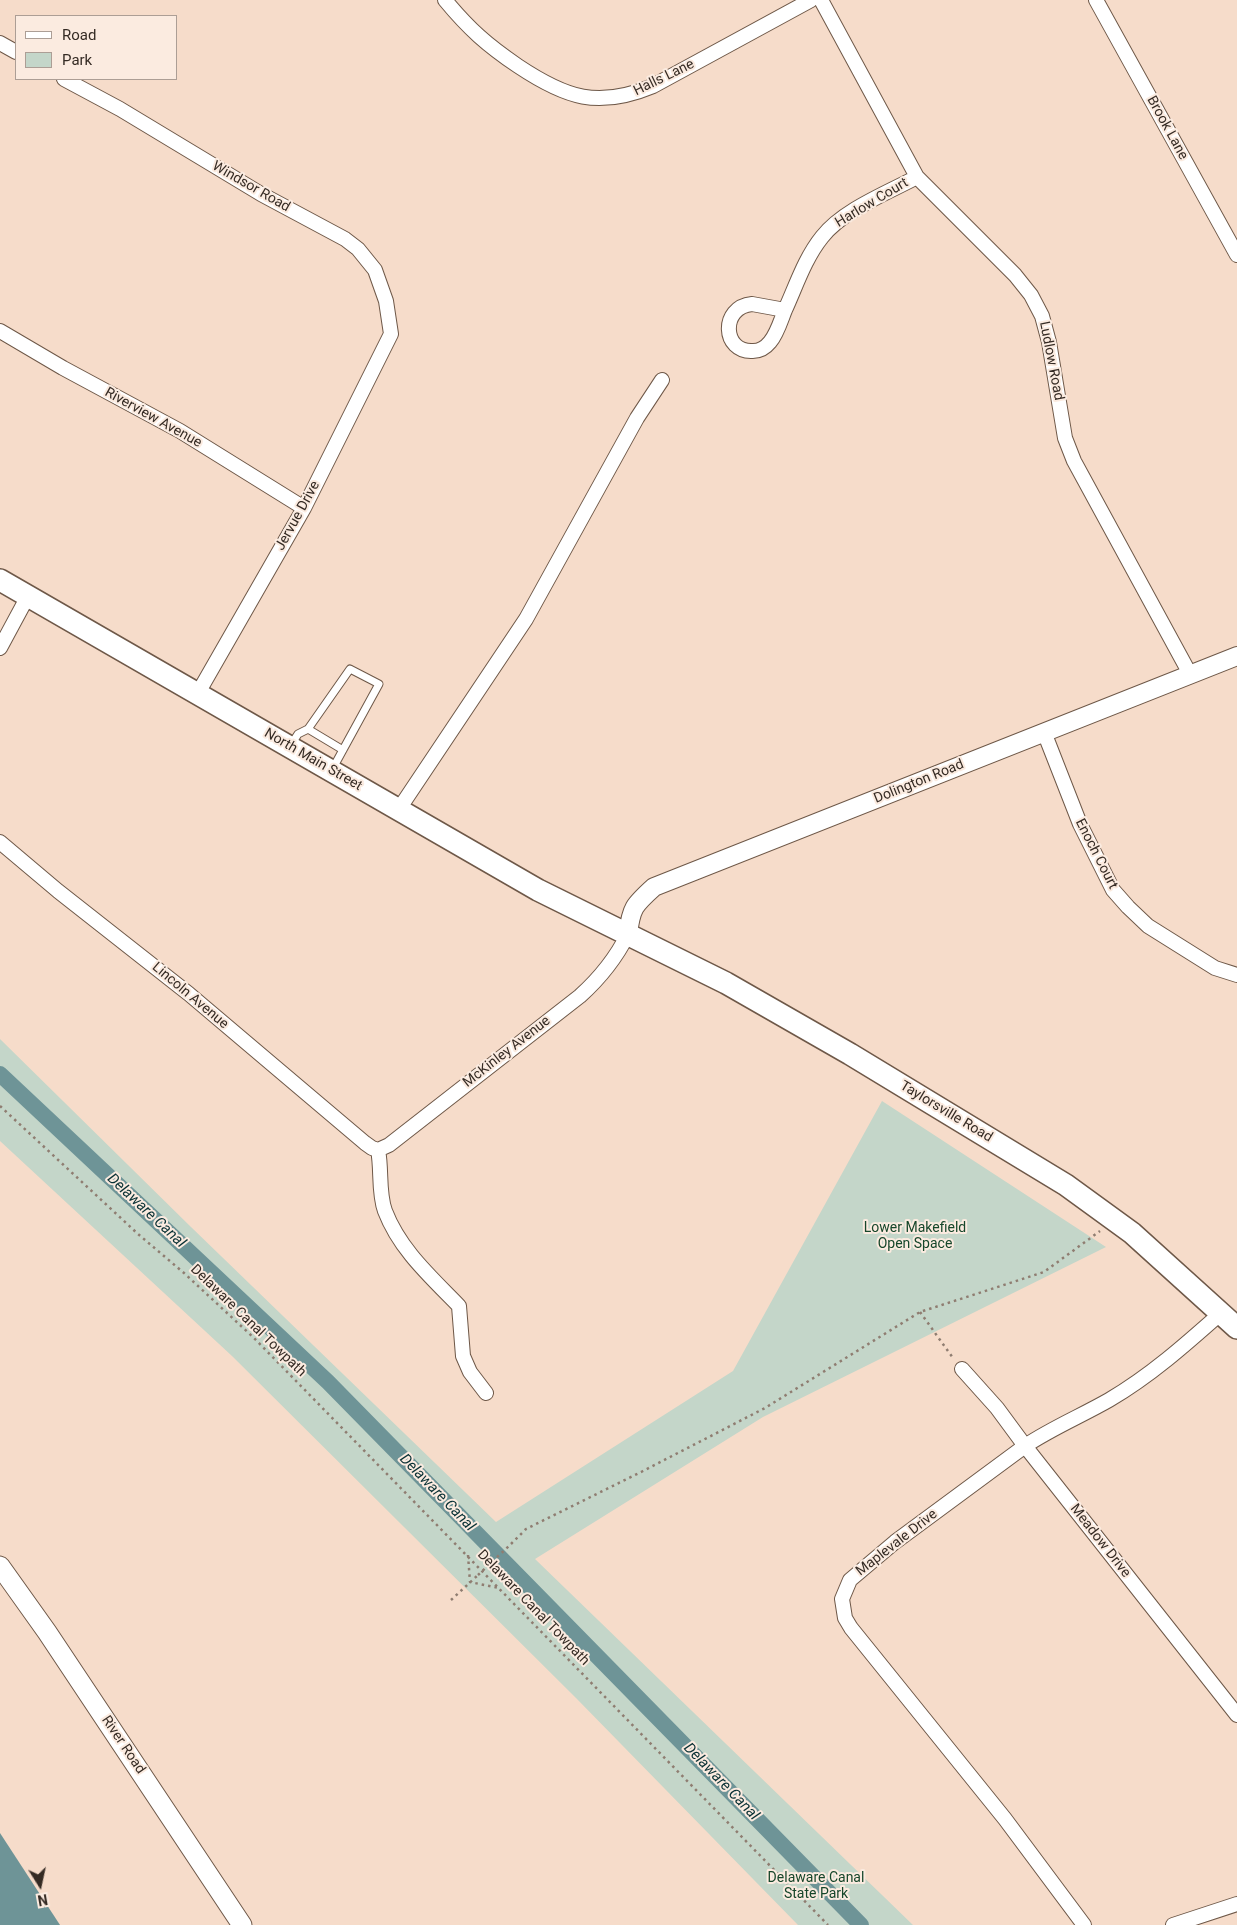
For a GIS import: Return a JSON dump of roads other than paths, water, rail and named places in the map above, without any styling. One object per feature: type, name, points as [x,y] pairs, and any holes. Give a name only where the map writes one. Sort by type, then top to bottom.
[{"type":"main road","name":"North Main Street","points":[[0,580],[538,890],[628,934]]},
{"type":"main road","name":"Taylorsville Road","points":[[628,934],[726,983],[850,1054],[1066,1185],[1116,1220],[1155,1252],[1237,1328]]},
{"type":"main road","name":"River Road","points":[[0,1566],[53,1640],[242,1925]]},
{"type":"street","name":"Halls Lane","points":[[445,0],[490,48],[540,81],[577,96],[596,98],[632,94],[653,86],[811,0]]},
{"type":"street","name":"Ludlow Road","points":[[821,0],[917,177],[1016,275],[1032,295],[1042,316],[1049,342],[1065,438],[1074,461],[1190,674]]},
{"type":"street","name":"Brook Lane","points":[[1096,0],[1237,255]]},
{"type":"street","points":[[0,42],[15,51]]},
{"type":"street","name":"Windsor Road","points":[[66,80],[261,194],[345,239],[358,249],[375,270],[386,301],[391,334]]},
{"type":"street","name":"Harlow Court","points":[[785,310],[815,247],[823,236],[851,213],[917,177]]},
{"type":"street","name":"Riverview Avenue","points":[[0,331],[71,373],[180,431],[304,508]]},
{"type":"street","name":"Jervue Drive","points":[[198,694],[304,508],[391,334]]},
{"type":"street","points":[[399,809],[526,619],[638,418],[662,380]]},
{"type":"street","points":[[0,648],[28,596]]},
{"type":"street","name":"Dolington Road","points":[[628,934],[631,912],[639,900],[654,887],[1237,656]]},
{"type":"street","name":"Enoch Court","points":[[1044,732],[1080,824],[1114,890],[1148,926],[1214,968],[1237,975]]},
{"type":"street","name":"Lincoln Avenue","points":[[0,842],[58,892],[189,994],[379,1154]]},
{"type":"street","name":"McKinley Avenue","points":[[379,1154],[596,982],[610,964],[628,934]]},
{"type":"street","points":[[379,1154],[382,1174],[381,1192],[385,1211],[410,1256],[459,1306],[463,1356],[470,1372],[486,1393]]},
{"type":"street","name":"Maplevale Drive","points":[[1084,1925],[1005,1819],[850,1628],[845,1618],[842,1599],[850,1580],[903,1536],[1046,1432],[1109,1400],[1136,1383],[1174,1355],[1221,1313]]},
{"type":"street","name":"Meadow Drive","points":[[962,1369],[997,1408],[1237,1715]]},
{"type":"street","points":[[1173,1925],[1237,1904]]},
{"type":"lane","points":[[290,746],[298,734],[308,729],[350,669],[379,684],[332,770]]},
{"type":"lane","points":[[308,729],[343,750]]},
{"type":"water","points":[[0,1833],[60,1925],[0,1925]]},
{"type":"waterway","name":"Delaware Canal","points":[[0,1074],[328,1382],[861,1925]]},
{"type":"park label","name":"Lower Makefield Open Space","points":[[915,1236]]},
{"type":"park label","name":"Delaware Canal State Park","points":[[816,1886]]}]
